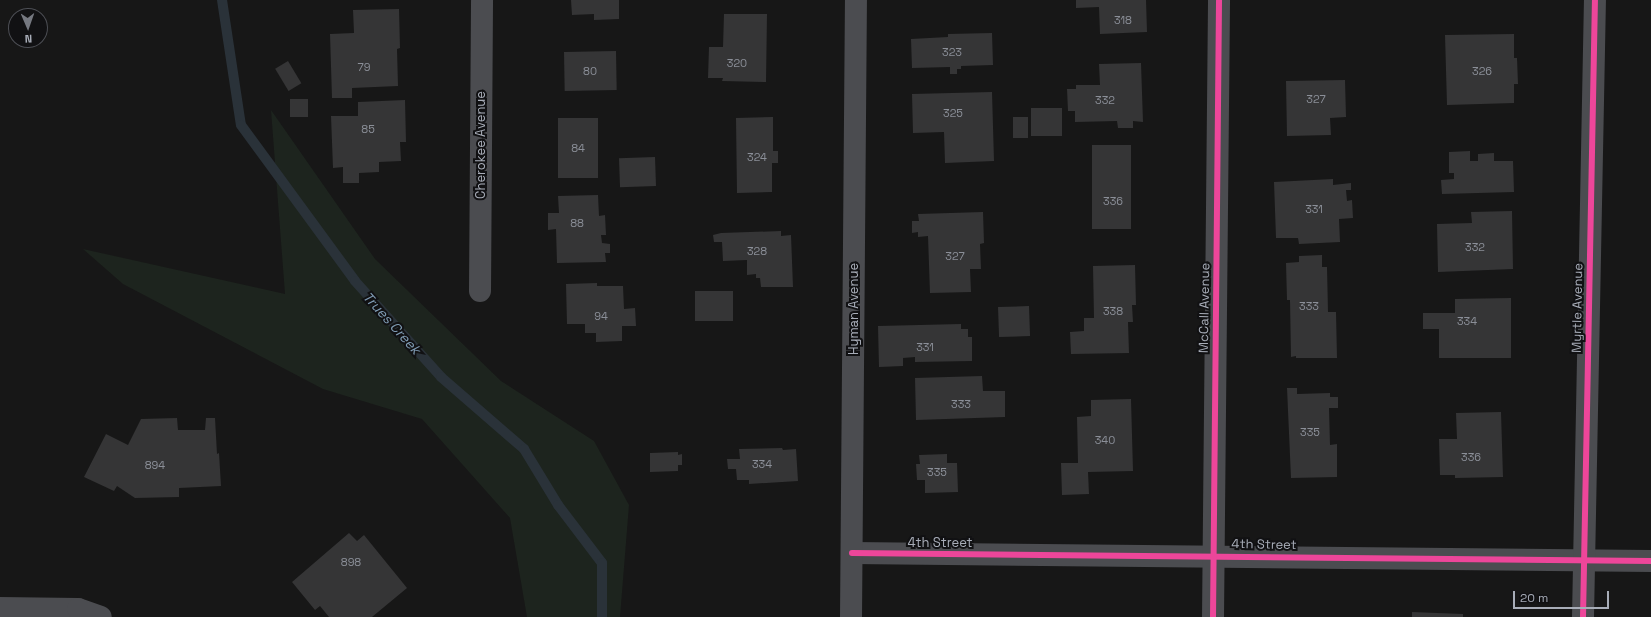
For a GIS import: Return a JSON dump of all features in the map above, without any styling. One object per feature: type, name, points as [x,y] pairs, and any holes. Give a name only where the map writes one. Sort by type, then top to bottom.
[{"type":"street","name":"Cherokee Avenue","points":[[480,290],[482,0]]},
{"type":"street","name":"Hyman Avenue","points":[[852,617],[856,0]]},
{"type":"street","name":"McCall Avenue","points":[[1213,617],[1219,0]]},
{"type":"street","name":"Myrtle Avenue","points":[[1583,617],[1595,0]]},
{"type":"street","name":"4th Street","points":[[852,553],[1651,561]]},
{"type":"street","points":[[0,608],[78,609],[101,617]]},
{"type":"shaded area","points":[[271,110],[375,259],[501,381],[594,441],[629,505],[620,617],[527,617],[510,518],[422,419],[323,389],[123,284],[83,249],[285,294]]},
{"type":"building","points":[[571,0],[619,0],[619,19],[594,20],[594,14],[572,15]]},
{"type":"building","points":[[1076,0],[1146,0],[1147,32],[1100,34],[1099,7],[1076,8]]},
{"type":"building","points":[[399,9],[400,48],[397,49],[398,86],[352,88],[352,98],[332,98],[330,34],[354,33],[353,10]]},
{"type":"building","points":[[724,14],[767,14],[766,82],[722,81],[723,78],[708,78],[709,47],[723,47]]},
{"type":"building","points":[[992,33],[993,65],[961,66],[961,69],[957,69],[957,74],[950,74],[950,67],[912,68],[911,39],[948,37],[948,34]]},
{"type":"building","points":[[1514,34],[1514,58],[1517,58],[1518,84],[1514,84],[1514,103],[1447,105],[1445,35]]},
{"type":"building","points":[[616,51],[617,90],[565,91],[564,52]]},
{"type":"building","points":[[288,61],[301,83],[289,91],[275,69]]},
{"type":"building","points":[[1141,63],[1143,122],[1133,121],[1133,128],[1118,128],[1117,121],[1075,122],[1075,111],[1068,111],[1067,89],[1076,89],[1076,85],[1100,85],[1099,64]]},
{"type":"building","points":[[1345,80],[1346,117],[1330,118],[1331,135],[1287,136],[1286,81]]},
{"type":"building","points":[[992,92],[994,161],[945,163],[944,132],[913,133],[912,94]]},
{"type":"building","points":[[290,99],[308,99],[308,117],[290,117]]},
{"type":"building","points":[[405,100],[406,142],[400,142],[401,161],[379,162],[379,172],[359,173],[359,183],[343,183],[343,167],[333,168],[331,116],[358,116],[358,102]]},
{"type":"building","points":[[1031,108],[1062,108],[1062,136],[1031,136]]},
{"type":"building","points":[[773,117],[773,151],[778,151],[778,163],[772,163],[772,192],[737,193],[736,118]]},
{"type":"building","points":[[1013,117],[1028,117],[1028,138],[1013,138]]},
{"type":"building","points":[[558,118],[598,118],[598,178],[558,178]]},
{"type":"building","points":[[1092,145],[1131,145],[1131,229],[1092,229]]},
{"type":"building","points":[[1470,151],[1470,161],[1478,161],[1478,154],[1494,153],[1494,161],[1513,161],[1514,192],[1442,194],[1441,180],[1454,179],[1454,173],[1449,173],[1449,152]]},
{"type":"building","points":[[655,157],[656,186],[620,187],[619,158]]},
{"type":"building","points":[[1333,179],[1333,185],[1351,183],[1351,190],[1346,190],[1347,201],[1352,200],[1353,218],[1339,219],[1340,242],[1299,244],[1298,238],[1276,238],[1274,182]]},
{"type":"building","points":[[598,195],[599,216],[605,215],[606,235],[601,235],[602,243],[610,244],[610,253],[605,253],[606,262],[557,263],[556,229],[548,230],[548,213],[559,213],[558,196]]},
{"type":"building","points":[[1512,211],[1513,269],[1438,272],[1437,224],[1472,223],[1471,212]]},
{"type":"building","points":[[983,212],[984,243],[980,244],[981,269],[970,269],[971,292],[930,293],[928,236],[918,237],[918,232],[912,233],[912,221],[919,221],[918,214]]},
{"type":"building","points":[[781,231],[781,236],[791,235],[793,287],[761,287],[760,278],[756,278],[756,274],[747,275],[747,260],[723,261],[722,242],[714,242],[713,235],[721,233]]},
{"type":"building","points":[[1322,255],[1322,267],[1327,267],[1328,312],[1336,312],[1337,358],[1291,357],[1290,300],[1287,300],[1286,263],[1299,262],[1299,256]]},
{"type":"building","points":[[1135,265],[1136,305],[1132,305],[1133,322],[1128,322],[1129,353],[1071,354],[1070,332],[1084,331],[1084,318],[1094,318],[1093,266]]},
{"type":"building","points":[[597,283],[597,286],[623,286],[624,309],[635,308],[636,326],[622,326],[622,341],[596,342],[596,333],[585,333],[585,324],[567,324],[566,284]]},
{"type":"building","points":[[695,291],[733,291],[733,321],[695,321]]},
{"type":"building","points":[[1511,298],[1511,358],[1439,358],[1439,329],[1423,329],[1423,313],[1455,313],[1455,299]]},
{"type":"building","points":[[1029,306],[1030,336],[999,337],[998,307]]},
{"type":"building","points":[[961,324],[961,329],[968,329],[968,337],[972,337],[972,361],[915,362],[915,357],[903,358],[903,366],[879,367],[878,326]]},
{"type":"building","points":[[982,376],[983,391],[1005,391],[1005,417],[916,420],[915,378]]},
{"type":"building","points":[[1287,388],[1297,388],[1297,394],[1330,393],[1330,397],[1338,397],[1338,408],[1329,408],[1330,445],[1337,444],[1337,477],[1291,478]]},
{"type":"building","points":[[1131,399],[1133,471],[1088,472],[1089,494],[1062,495],[1061,463],[1078,463],[1077,417],[1091,416],[1091,400]]},
{"type":"building","points":[[1501,412],[1503,477],[1455,478],[1455,475],[1440,475],[1439,439],[1457,439],[1456,413]]},
{"type":"building","points":[[177,418],[178,430],[205,430],[206,418],[215,418],[221,486],[179,488],[179,497],[135,498],[117,486],[114,491],[84,477],[106,434],[128,445],[141,419]]},
{"type":"building","points":[[782,448],[783,450],[796,449],[798,481],[749,484],[749,480],[737,480],[736,469],[728,469],[727,459],[740,459],[739,449]]},
{"type":"building","points":[[678,452],[678,455],[682,454],[682,465],[678,465],[678,471],[650,472],[650,453]]},
{"type":"building","points":[[947,454],[947,463],[957,463],[958,492],[925,493],[925,480],[917,480],[916,464],[920,464],[919,455]]},
{"type":"building","points":[[349,533],[357,541],[364,535],[407,588],[372,617],[329,617],[320,606],[315,610],[292,582]]},
{"type":"building","points":[[1412,612],[1463,614],[1463,617],[1412,617]]},
{"type":"waterway","name":"Trues Creek","points":[[222,0],[241,125],[355,281],[441,377],[524,449],[558,505],[602,563],[602,617]]},
{"type":"cycle path","points":[[1213,617],[1219,0]]},
{"type":"cycle path","points":[[1583,617],[1595,0]]},
{"type":"cycle path","points":[[852,553],[1651,561]]}]
